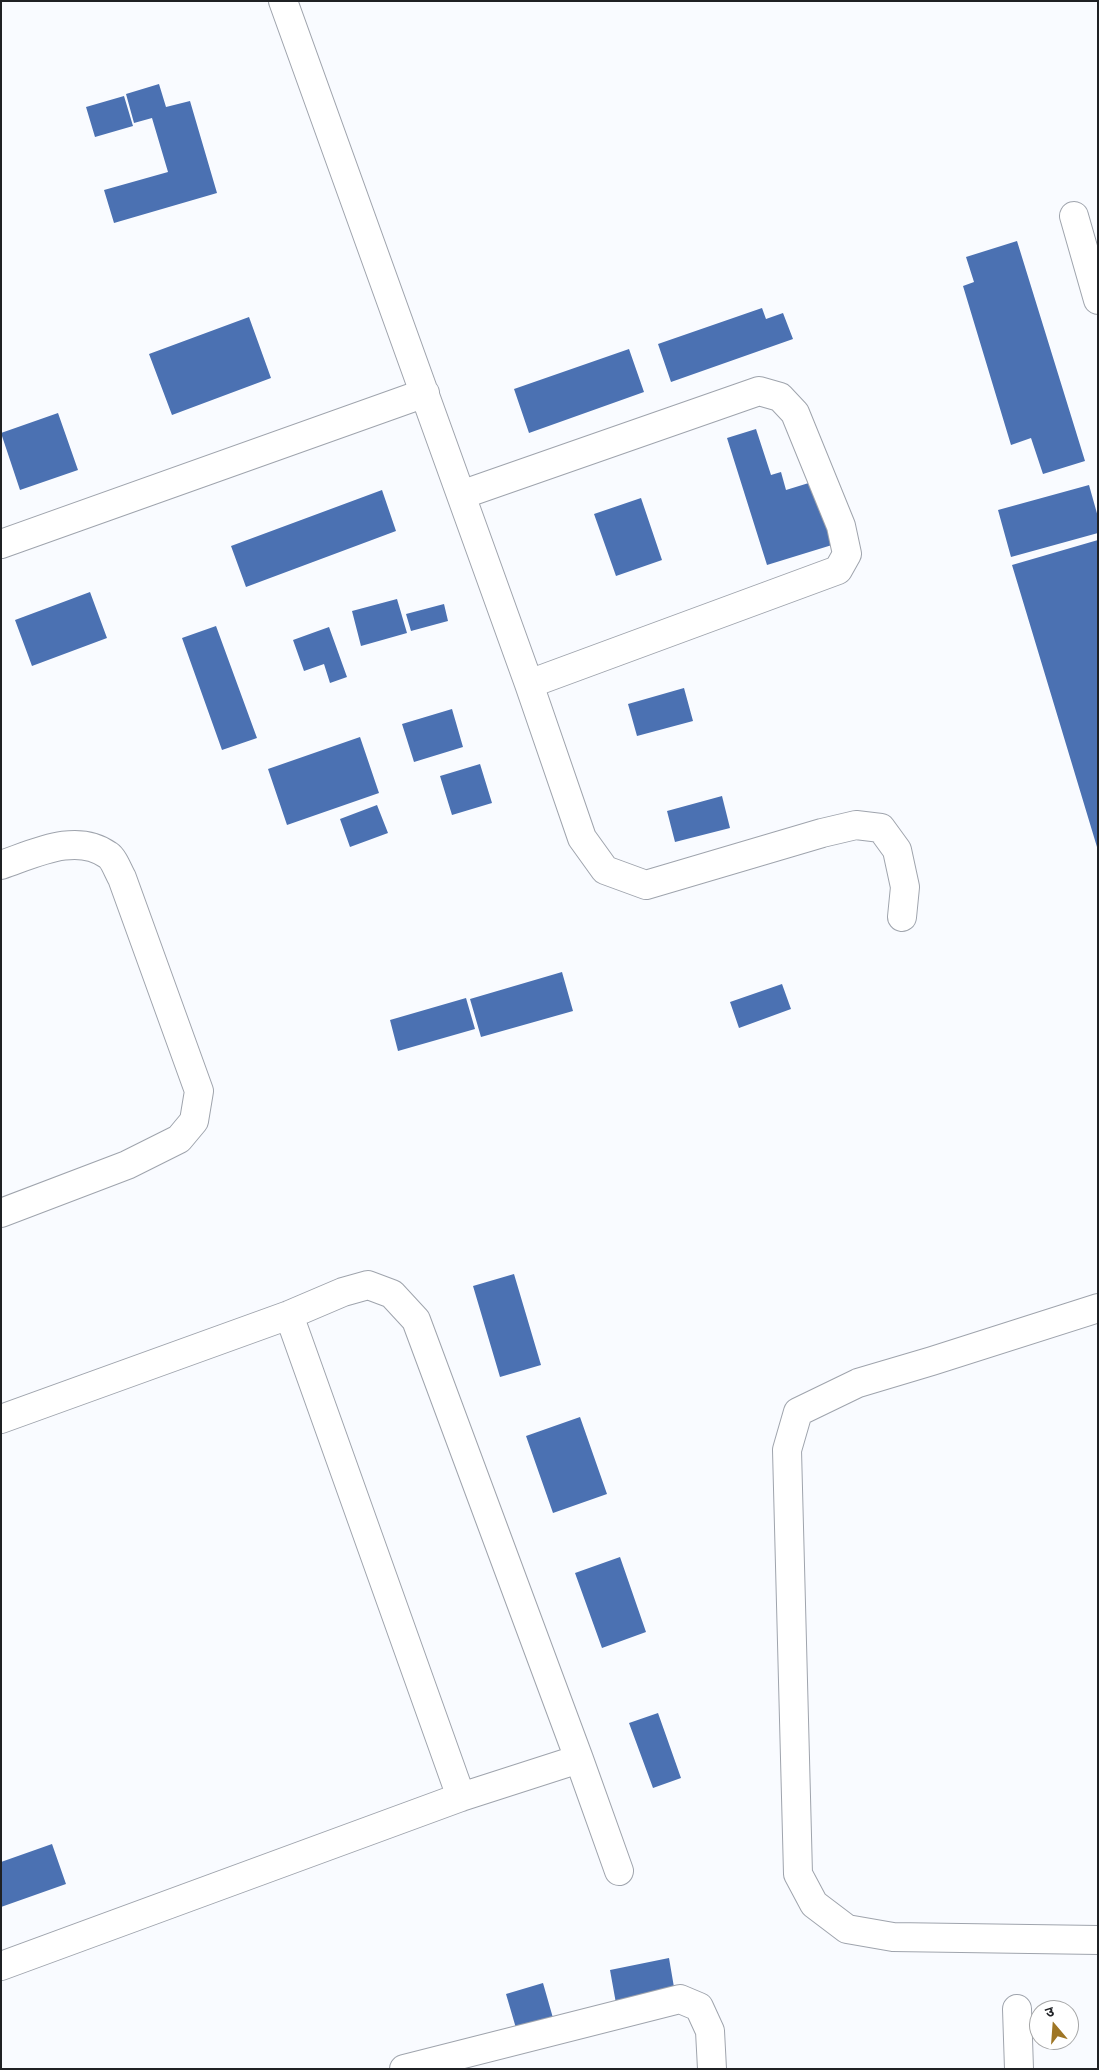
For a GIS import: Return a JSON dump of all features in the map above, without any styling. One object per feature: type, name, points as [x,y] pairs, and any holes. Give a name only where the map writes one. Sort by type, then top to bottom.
[{"type":"street","points":[[283,1],[530,684],[582,838],[605,870],[646,885],[822,833],[856,825],[881,828],[897,850],[905,887],[902,917]]},
{"type":"street","points":[[1074,216],[1098,300]]},
{"type":"street","points":[[461,495],[759,391],[780,397],[795,413],[841,526],[847,554],[838,570],[530,684]]},
{"type":"street","points":[[1,544],[425,393]]},
{"type":"street","points":[[1,865],[62,845],[89,846],[110,855],[122,878],[199,1091],[194,1121],[180,1139],[127,1165],[1,1214]]},
{"type":"street","points":[[1,1419],[289,1315],[344,1292],[368,1285],[392,1294],[416,1320],[579,1759],[618,1871]]},
{"type":"street","points":[[1098,1308],[858,1383],[798,1412],[787,1450],[798,1874],[814,1904],[847,1930],[893,1938],[1098,1940]]},
{"type":"street","points":[[289,1315],[461,1797]]},
{"type":"street","points":[[1,1966],[461,1797],[579,1759]]},
{"type":"street","points":[[404,2069],[680,1999],[699,2007],[710,2031],[712,2069]]},
{"type":"street","points":[[1018,2008],[1018,2069]]},
{"type":"building","points":[[159,84],[166,107],[190,101],[217,193],[114,223],[104,190],[168,172],[152,118],[134,123],[126,94]]},
{"type":"building","points":[[124,96],[133,126],[95,137],[86,107]]},
{"type":"building","points":[[1017,241],[1085,461],[1043,474],[1031,438],[1011,445],[963,286],[974,282],[966,257]]},
{"type":"building","points":[[762,308],[766,319],[783,313],[793,339],[671,382],[658,344]]},
{"type":"building","points":[[249,317],[271,378],[172,415],[149,354]]},
{"type":"building","points":[[629,349],[644,392],[529,433],[514,389]]},
{"type":"building","points":[[58,413],[78,470],[20,490],[1,433]]},
{"type":"building","points":[[756,429],[771,475],[781,472],[786,490],[812,482],[832,545],[767,565],[727,438]]},
{"type":"building","points":[[1089,485],[1098,517],[1098,533],[1011,557],[998,510]]},
{"type":"building","points":[[382,490],[396,531],[246,587],[231,546]]},
{"type":"building","points":[[641,498],[662,560],[616,576],[594,514]]},
{"type":"building","points":[[1098,540],[1098,847],[1097,847],[1012,565]]},
{"type":"building","points":[[90,592],[107,638],[32,666],[15,620]]},
{"type":"building","points":[[397,599],[407,633],[361,646],[352,611]]},
{"type":"building","points":[[444,604],[448,621],[411,631],[406,614]]},
{"type":"building","points":[[216,626],[257,738],[222,750],[182,638]]},
{"type":"building","points":[[329,627],[347,677],[330,683],[324,664],[304,671],[293,640]]},
{"type":"building","points":[[684,688],[693,721],[637,736],[628,704]]},
{"type":"building","points":[[452,709],[463,747],[414,762],[402,724]]},
{"type":"building","points":[[360,737],[379,793],[287,825],[268,769]]},
{"type":"building","points":[[480,764],[492,803],[452,815],[440,776]]},
{"type":"building","points":[[722,796],[730,828],[675,842],[667,811]]},
{"type":"building","points":[[377,805],[388,833],[350,847],[340,819]]},
{"type":"building","points":[[562,972],[573,1011],[481,1037],[470,999]]},
{"type":"building","points":[[782,984],[791,1009],[739,1028],[730,1002]]},
{"type":"building","points":[[466,998],[475,1029],[398,1051],[390,1020]]},
{"type":"building","points":[[514,1274],[541,1365],[500,1377],[473,1286]]},
{"type":"building","points":[[580,1417],[607,1494],[553,1513],[526,1436]]},
{"type":"building","points":[[620,1557],[646,1632],[602,1648],[575,1573]]},
{"type":"building","points":[[658,1713],[681,1778],[653,1788],[629,1723]]},
{"type":"building","points":[[52,1844],[66,1884],[1,1907],[1,1862]]},
{"type":"building","points":[[669,1958],[676,1999],[617,2009],[610,1970]]},
{"type":"building","points":[[543,1983],[555,2025],[518,2035],[506,1994]]}]
